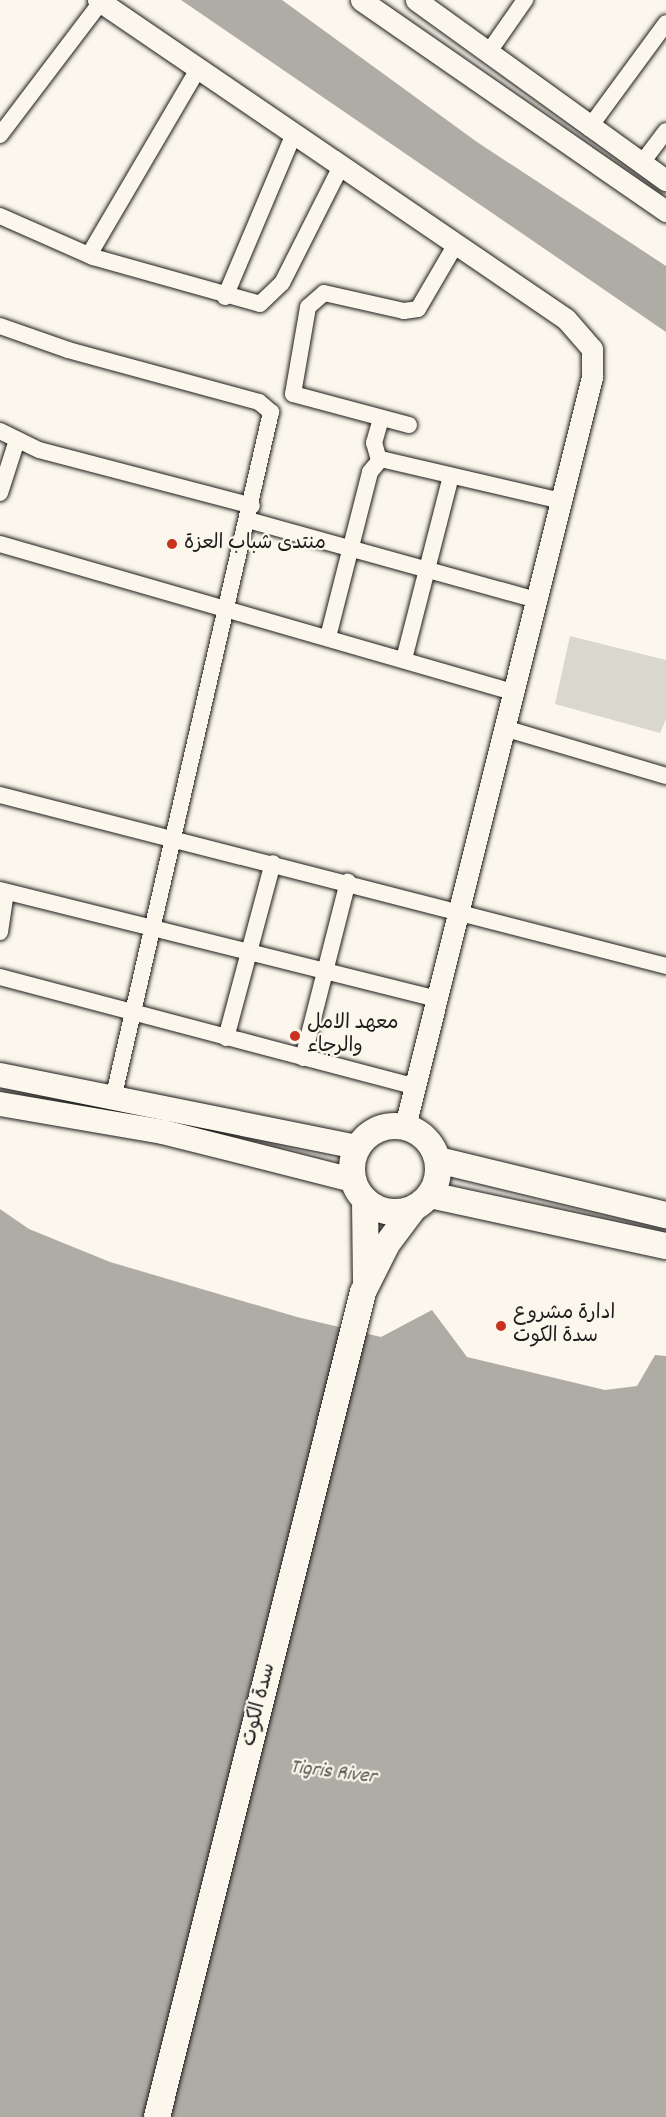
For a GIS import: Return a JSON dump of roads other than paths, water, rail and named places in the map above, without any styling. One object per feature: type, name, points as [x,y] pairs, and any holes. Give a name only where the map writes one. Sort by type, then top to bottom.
[{"type":"main road","points":[[0,1075],[30,1083],[357,1147]]},
{"type":"main road","points":[[26,1108],[30,1083]]},
{"type":"main road","points":[[0,1104],[163,1132],[359,1190],[388,1212],[422,1202],[666,1246]]},
{"type":"main road","points":[[357,1147],[378,1129],[405,1126],[427,1138],[438,1160],[422,1202],[365,1288]]},
{"type":"main road","points":[[357,1147],[365,1288]]},
{"type":"main road","points":[[438,1160],[666,1215]]},
{"type":"main road","name":"سدة الكوت","points":[[157,2117],[365,1288]]},
{"type":"street","points":[[361,0],[666,211]]},
{"type":"street","points":[[416,0],[439,6],[489,53],[589,128],[666,180]]},
{"type":"street","points":[[489,53],[525,0]]},
{"type":"street","points":[[0,135],[5,116],[99,1],[579,328],[592,349],[592,377],[405,1126]]},
{"type":"street","points":[[589,128],[666,23]]},
{"type":"street","points":[[89,255],[198,69]]},
{"type":"street","points":[[641,164],[666,131]]},
{"type":"street","points":[[225,297],[294,134]]},
{"type":"street","points":[[0,216],[89,255],[255,305],[274,294],[341,166]]},
{"type":"street","points":[[269,409],[292,392],[314,296],[324,293],[404,311],[418,309],[456,244]]},
{"type":"street","points":[[0,326],[68,350],[259,402],[269,409]]},
{"type":"street","points":[[292,392],[409,425]]},
{"type":"street","points":[[112,1099],[270,427],[269,409]]},
{"type":"street","points":[[379,460],[374,443],[381,418]]},
{"type":"street","points":[[0,431],[39,450],[250,513],[351,548],[536,600]]},
{"type":"street","points":[[0,493],[17,440]]},
{"type":"street","points":[[379,460],[561,501]]},
{"type":"street","points":[[328,637],[370,472],[379,460]]},
{"type":"street","points":[[404,659],[452,476]]},
{"type":"street","points":[[0,544],[513,692]]},
{"type":"street","points":[[504,728],[666,776]]},
{"type":"street","points":[[0,795],[348,882],[666,966]]},
{"type":"street","points":[[226,1038],[273,863]]},
{"type":"street","points":[[303,1058],[348,882]]},
{"type":"street","points":[[0,932],[3,891],[437,999]]},
{"type":"street","points":[[0,977],[415,1087]]},
{"type":"water","points":[[181,0],[282,0],[477,142],[666,266],[666,332]]},
{"type":"water","name":"Tigris River","points":[[0,1209],[29,1229],[110,1262],[297,1317],[381,1337],[432,1310],[467,1357],[605,1390],[637,1386],[655,1355],[666,1356],[666,2117],[0,2117]]},
{"type":"place","name":"منتدى شباب العزة","points":[[172,544]]},
{"type":"place","name":"معهد الامل والرجاء","points":[[295,1036]]},
{"type":"place","name":"ادارة مشروع سدة الكوت","points":[[501,1326]]}]
